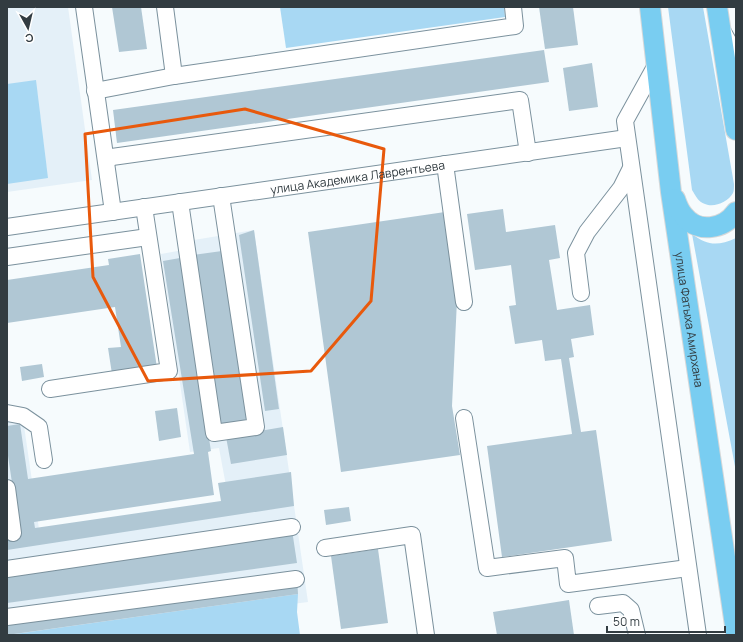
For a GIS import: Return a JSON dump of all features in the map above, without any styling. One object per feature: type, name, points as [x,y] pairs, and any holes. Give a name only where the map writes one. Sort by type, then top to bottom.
[{"type":"main road","name":"улица Фатыха Амирхана","points":[[650,7],[671,192],[736,632]]},
{"type":"main road","points":[[718,17],[736,130]]},
{"type":"main road","points":[[671,192],[684,217],[692,223],[702,227],[713,227],[723,224],[732,218],[736,212]]},
{"type":"street","points":[[84,7],[113,212]]},
{"type":"street","points":[[165,7],[174,76]]},
{"type":"street","points":[[95,91],[174,76],[515,26],[513,7]]},
{"type":"street","points":[[718,17],[736,55]]},
{"type":"street","points":[[656,65],[625,121],[698,635]]},
{"type":"street","points":[[106,161],[112,157],[520,100],[528,153]]},
{"type":"street","name":"улица Академика Лаврентьева","points":[[7,227],[627,138]]},
{"type":"street","points":[[445,164],[464,302]]},
{"type":"street","points":[[580,293],[576,253],[588,232],[621,188],[631,168]]},
{"type":"street","points":[[180,202],[214,433],[256,427],[221,196]]},
{"type":"street","points":[[50,389],[169,371],[144,207]]},
{"type":"street","points":[[7,257],[148,237]]},
{"type":"street","points":[[7,413],[23,416],[39,427],[44,460]]},
{"type":"street","points":[[464,418],[487,568],[565,558],[568,584],[688,568]]},
{"type":"street","points":[[7,488],[13,533]]},
{"type":"street","points":[[7,569],[292,527]]},
{"type":"street","points":[[325,548],[412,535],[426,635]]},
{"type":"street","points":[[7,618],[296,580]]},
{"type":"street","points":[[598,606],[623,603],[631,610],[637,635]]},
{"type":"highlighted area","points":[[245,109],[384,149],[371,301],[311,371],[148,381],[93,277],[85,134]]},
{"type":"shaded area","points":[[7,7],[68,7],[92,180],[7,192]]},
{"type":"shaded area","points":[[280,7],[504,7],[505,17],[286,48]]},
{"type":"shaded area","points":[[668,7],[703,7],[734,184],[731,196],[716,205],[709,205],[701,202],[692,190]]},
{"type":"shaded area","points":[[36,80],[48,178],[7,184],[7,84]]},
{"type":"shaded area","points":[[254,230],[308,602],[56,635],[7,635],[7,532],[15,530],[7,478],[7,414],[22,412],[39,529],[229,502],[219,448],[190,452],[161,254],[183,250],[182,242]]},
{"type":"shaded area","points":[[692,234],[703,241],[713,244],[736,238],[736,472]]},
{"type":"shaded area","points":[[298,594],[297,612],[300,635],[8,635]]},
{"type":"building","points":[[112,7],[141,7],[147,49],[119,52]]},
{"type":"building","points":[[539,7],[573,7],[578,45],[545,49]]},
{"type":"building","points":[[544,50],[549,82],[117,143],[113,110]]},
{"type":"building","points":[[592,63],[598,107],[569,111],[563,68]]},
{"type":"building","points":[[503,209],[506,232],[555,225],[560,258],[549,260],[557,310],[590,305],[594,335],[571,339],[574,357],[569,358],[581,432],[596,430],[612,541],[502,557],[487,446],[572,434],[561,359],[545,361],[542,340],[515,344],[509,306],[516,305],[511,265],[475,270],[467,214]]},
{"type":"building","points":[[445,212],[457,300],[452,406],[460,455],[341,472],[308,232]]},
{"type":"building","points":[[254,230],[279,409],[265,411],[239,235]]},
{"type":"building","points":[[222,251],[249,420],[219,425],[193,255]]},
{"type":"building","points":[[140,254],[157,368],[112,374],[108,348],[121,347],[115,307],[7,323],[7,280],[109,265],[108,259]]},
{"type":"building","points":[[180,258],[211,451],[208,452],[214,495],[34,522],[35,528],[221,501],[218,483],[291,472],[294,506],[7,550],[7,532],[19,530],[7,449],[7,426],[20,424],[28,479],[194,454],[163,261]]},
{"type":"building","points":[[42,364],[44,377],[22,381],[20,367]]},
{"type":"building","points":[[177,408],[181,437],[159,441],[155,411]]},
{"type":"building","points":[[283,427],[287,455],[231,464],[226,437]]},
{"type":"building","points":[[349,507],[351,521],[326,525],[324,510]]},
{"type":"building","points":[[292,530],[297,563],[7,603],[7,570]]},
{"type":"building","points":[[378,549],[388,623],[341,629],[331,556]]},
{"type":"building","points":[[297,579],[298,594],[7,635],[7,619]]},
{"type":"building","points":[[569,600],[574,635],[497,635],[493,612]]}]
